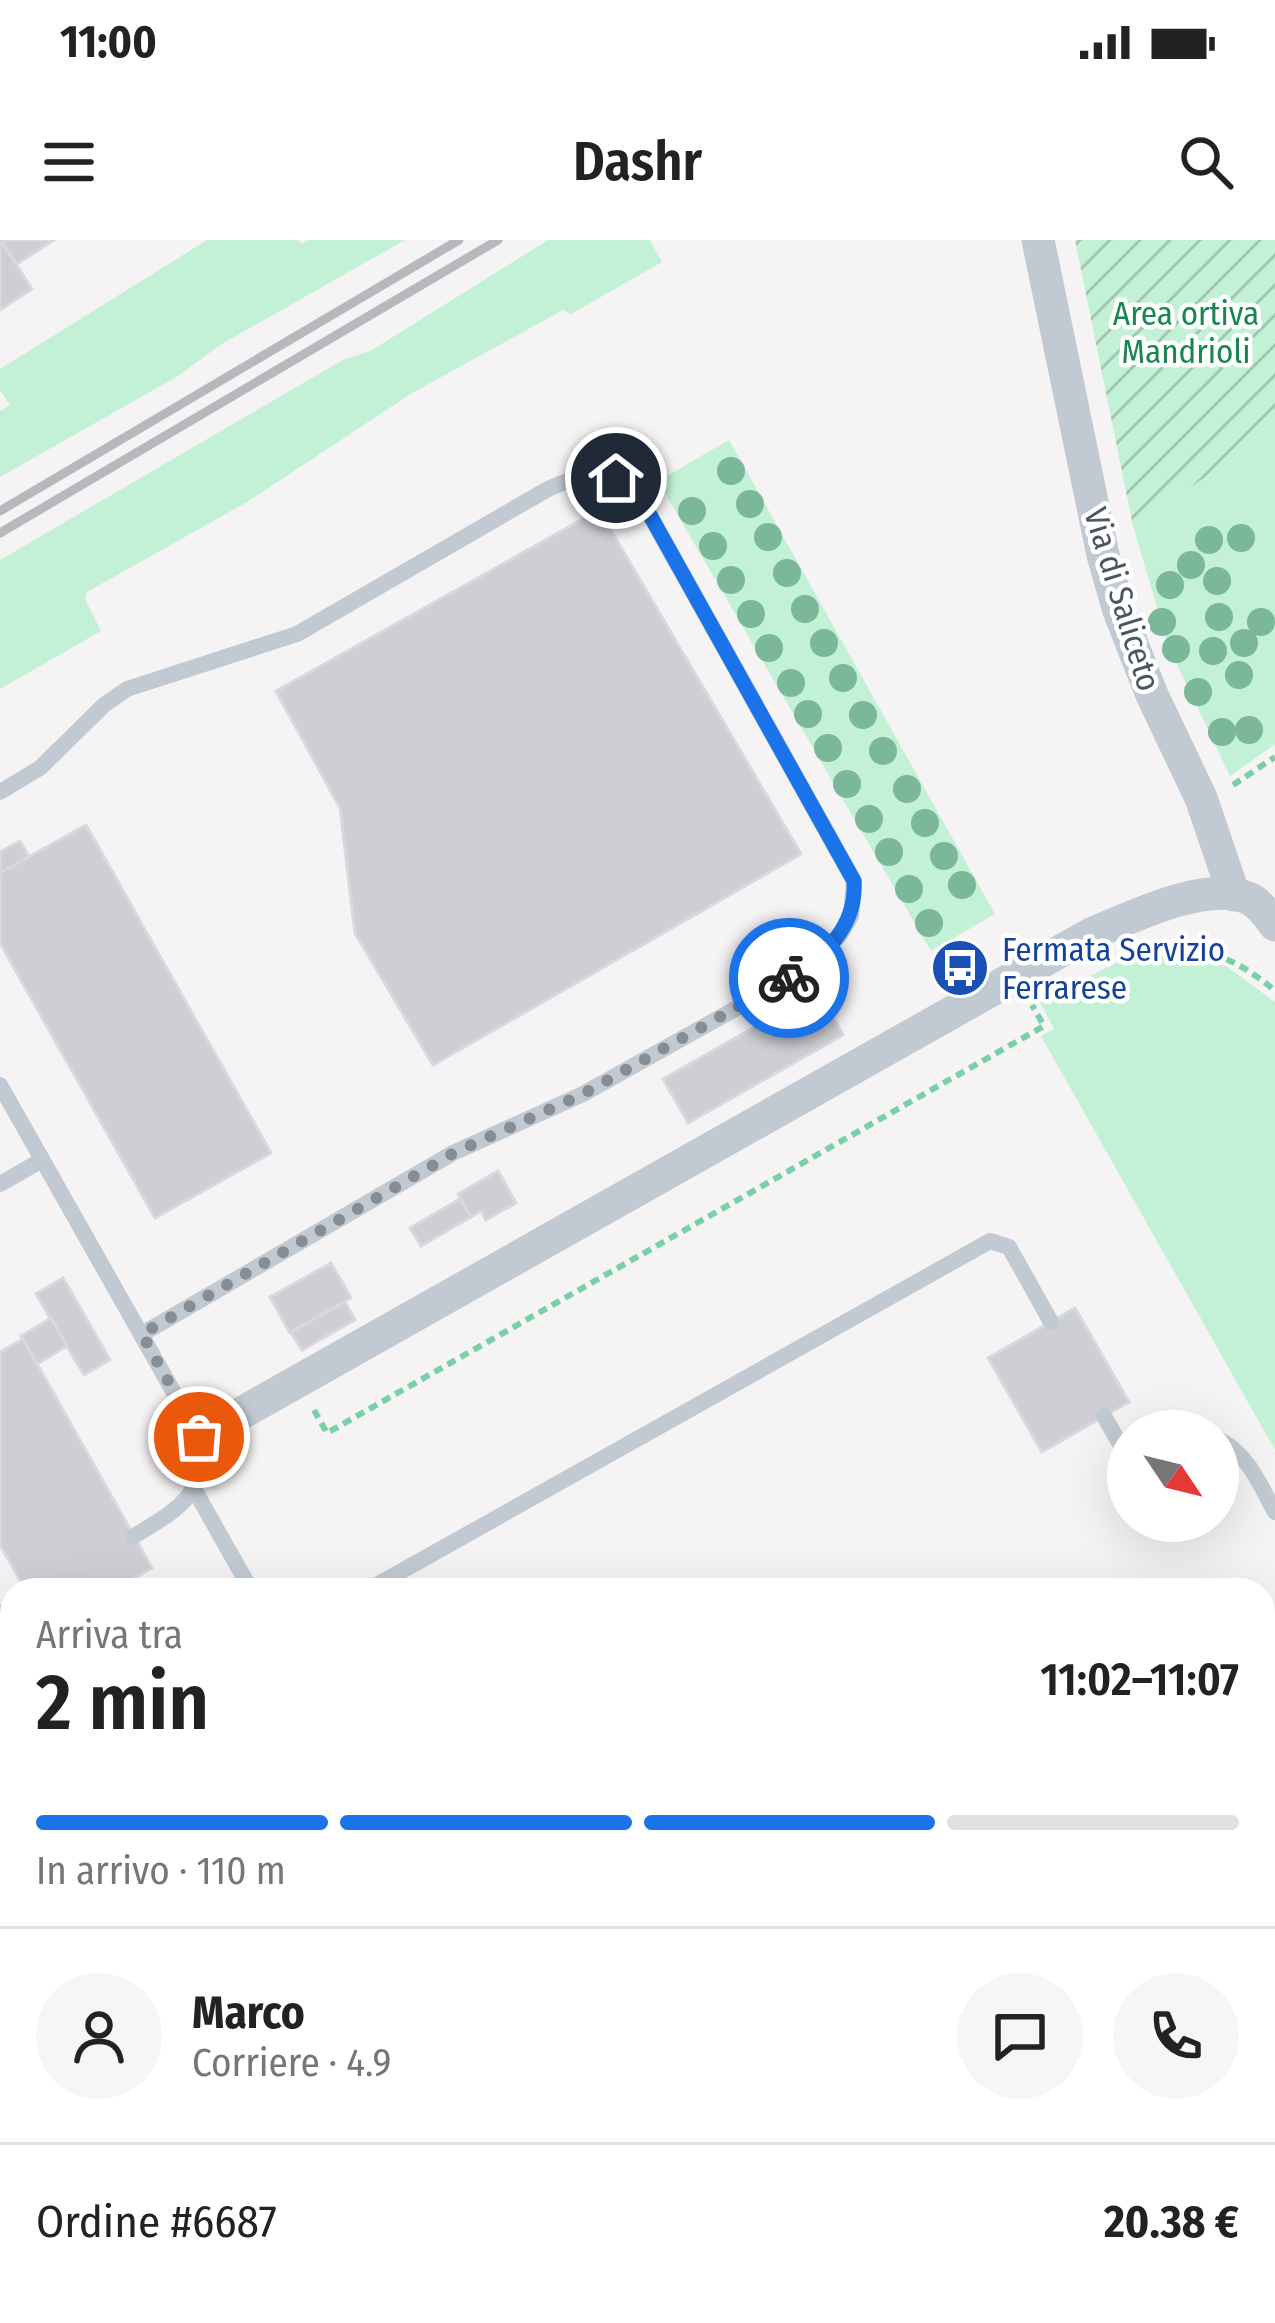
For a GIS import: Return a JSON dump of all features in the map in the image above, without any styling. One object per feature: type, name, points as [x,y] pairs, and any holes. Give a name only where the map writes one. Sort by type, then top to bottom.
[{"type":"street","name":"Via di Saliceto","points":[[1038,240],[1119,610],[1151,694],[1201,798],[1234,895]]},
{"type":"street","points":[[199,1437],[1091,934],[1161,905],[1234,895],[1254,901],[1275,926]]},
{"type":"lane","points":[[0,792],[40,768],[104,705],[127,689],[297,634],[548,489],[601,474],[637,492],[854,881],[851,916],[840,935],[785,981],[583,1094],[454,1153],[142,1334]]},
{"type":"lane","points":[[0,1085],[199,1437],[202,1455],[194,1490],[182,1505],[134,1536]]},
{"type":"lane","points":[[0,1184],[42,1160]]},
{"type":"lane","points":[[389,1578],[990,1241],[1009,1247],[1051,1322]]},
{"type":"lane","points":[[1104,1416],[1107,1421]]},
{"type":"lane","points":[[1239,1452],[1275,1512]]},
{"type":"lane","points":[[194,1490],[243,1578]]},
{"type":"path","points":[[1230,787],[1275,757]]},
{"type":"path","points":[[1149,947],[1216,954],[1244,966],[1275,991]]},
{"type":"path","points":[[298,1382],[327,1433],[1044,1026],[1030,1002],[1047,992]]},
{"type":"green space","points":[[207,240],[298,240],[302,244],[309,240],[405,240],[0,477],[0,411],[10,405],[0,390],[0,369]]},
{"type":"green space","points":[[548,240],[650,240],[662,262],[571,314],[563,310],[412,393],[247,502],[87,592],[85,599],[101,631],[0,689],[0,560],[341,361],[372,350]]},
{"type":"green space","name":"Area ortiva Mandrioli","points":[[1075,240],[1275,240],[1275,430],[1133,526]]},
{"type":"green space","points":[[1275,430],[1275,744],[1230,776],[1169,648],[1133,526]]},
{"type":"green space","points":[[729,440],[995,914],[931,951],[658,481]]},
{"type":"green space","points":[[1161,953],[1226,966],[1275,1002],[1275,1450],[1041,1036],[1054,1029],[1040,1002],[1120,961]]},
{"type":"building","points":[[0,240],[32,289],[0,310]]},
{"type":"building","points":[[1,240],[54,240],[17,264]]},
{"type":"building","points":[[599,510],[801,854],[433,1065],[355,933],[340,808],[276,691]]},
{"type":"building","points":[[86,825],[271,1153],[155,1218],[0,943],[0,873]]},
{"type":"building","points":[[20,841],[29,857],[0,873],[0,852]]},
{"type":"building","points":[[818,991],[843,1035],[688,1123],[663,1079]]},
{"type":"building","points":[[498,1171],[516,1203],[486,1220],[481,1211],[471,1217],[458,1194]]},
{"type":"building","points":[[460,1199],[471,1217],[421,1246],[410,1228]]},
{"type":"building","points":[[331,1263],[351,1298],[290,1333],[270,1297]]},
{"type":"building","points":[[63,1278],[110,1360],[84,1375],[36,1294]]},
{"type":"building","points":[[345,1302],[355,1320],[302,1350],[291,1332]]},
{"type":"building","points":[[1075,1308],[1129,1402],[1107,1410],[1107,1415],[1042,1452],[988,1358]]},
{"type":"building","points":[[51,1318],[67,1346],[37,1364],[21,1336]]},
{"type":"building","points":[[23,1339],[152,1568],[135,1578],[19,1578],[0,1545],[0,1352]]},
{"type":"railway","points":[[0,511],[459,240]]},
{"type":"railway","points":[[0,533],[498,240]]},
{"type":"way so far","points":[[199,1437],[142,1334],[472,1143],[541,1116],[789,978]]},
{"type":"place","name":"Fermata Servizio Ferrarese","points":[[960,968]]},
{"type":"route","points":[[616,478],[637,492],[854,881],[851,916],[840,935],[789,978]]}]
